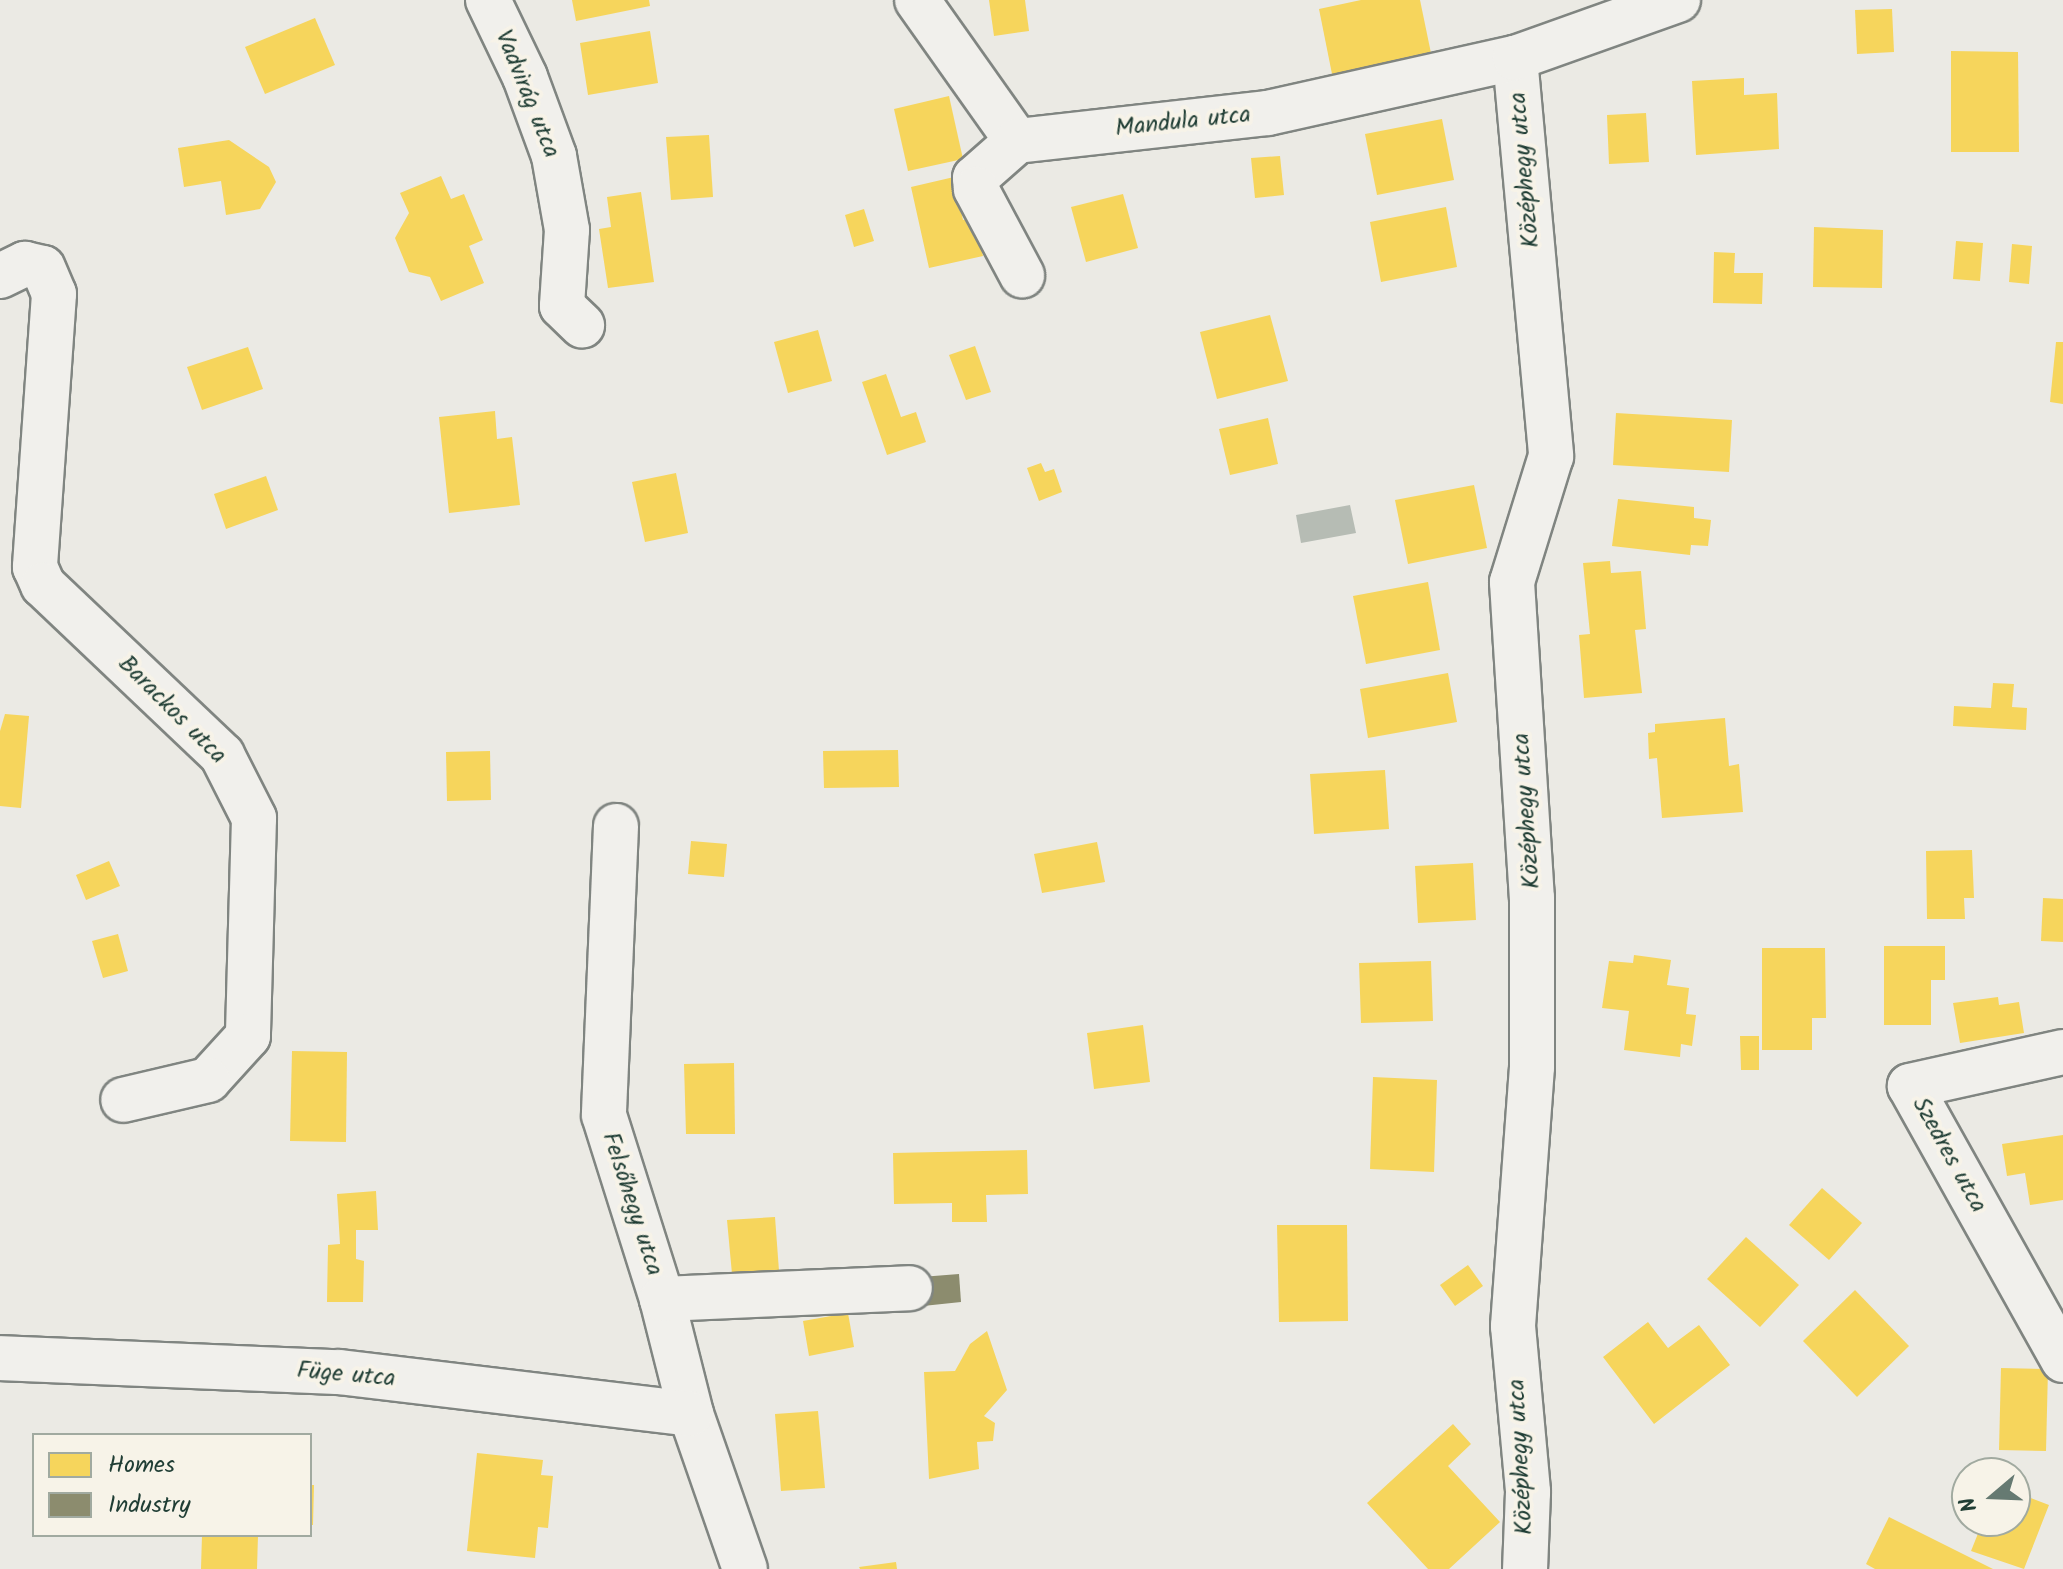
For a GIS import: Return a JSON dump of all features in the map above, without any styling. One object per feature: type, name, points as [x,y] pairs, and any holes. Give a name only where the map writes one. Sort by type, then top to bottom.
[{"type":"street","name":"Vadvirág utca","points":[[488,0],[525,77],[554,156],[567,230],[562,306],[582,325]]},
{"type":"street","points":[[917,0],[1017,141],[975,178],[976,189],[1022,275]]},
{"type":"street","name":"Mandula utca","points":[[1017,141],[1268,113],[1515,58],[1678,0]]},
{"type":"street","name":"Középhegy utca","points":[[1515,58],[1551,456],[1512,582],[1532,898],[1532,1067],[1513,1326],[1528,1492],[1525,1569]]},
{"type":"street","name":"Barackos utca","points":[[0,276],[25,264],[43,268],[54,294],[35,567],[43,585],[222,755],[254,818],[248,1036],[208,1080],[123,1100]]},
{"type":"street","name":"Felsőhegy utca","points":[[616,826],[604,1115],[662,1299],[691,1414],[745,1569]]},
{"type":"street","name":"Szedres utca","points":[[2063,1052],[1910,1086],[2063,1360]]},
{"type":"street","points":[[662,1299],[910,1288]]},
{"type":"street","name":"Füge utca","points":[[0,1358],[339,1372],[691,1414]]},
{"type":"shaded area","points":[[1350,505],[1356,533],[1301,543],[1296,515]]},
{"type":"building: Homes","points":[[572,0],[649,0],[650,6],[576,21]]},
{"type":"building: Homes","points":[[989,0],[1025,0],[1029,31],[994,36]]},
{"type":"building: Homes","points":[[1361,0],[1420,0],[1432,58],[1333,79],[1319,9]]},
{"type":"building: Homes","points":[[1892,9],[1894,52],[1857,54],[1855,10]]},
{"type":"building: Homes","points":[[315,18],[335,65],[265,94],[245,47]]},
{"type":"building: Homes","points":[[650,31],[658,83],[588,95],[580,43]]},
{"type":"building: Homes","points":[[1951,51],[2018,52],[2019,152],[1951,152]]},
{"type":"building: Homes","points":[[1744,78],[1744,95],[1777,93],[1779,149],[1696,155],[1692,81]]},
{"type":"building: Homes","points":[[949,96],[963,159],[908,171],[894,109]]},
{"type":"building: Homes","points":[[1646,113],[1649,162],[1609,164],[1607,115]]},
{"type":"building: Homes","points":[[1442,119],[1454,180],[1377,195],[1365,134]]},
{"type":"building: Homes","points":[[709,135],[713,197],[671,200],[666,137]]},
{"type":"building: Homes","points":[[229,140],[269,167],[276,182],[260,209],[226,215],[221,181],[184,187],[178,148]]},
{"type":"building: Homes","points":[[1280,156],[1284,195],[1255,198],[1251,158]]},
{"type":"building: Homes","points":[[441,176],[451,199],[464,194],[483,240],[469,246],[484,283],[441,301],[430,277],[409,272],[395,238],[409,213],[400,193]]},
{"type":"building: Homes","points":[[954,177],[963,220],[974,217],[983,256],[929,268],[911,187]]},
{"type":"building: Homes","points":[[641,192],[654,282],[608,288],[599,229],[611,227],[607,197]]},
{"type":"building: Homes","points":[[1123,194],[1138,248],[1086,262],[1071,207]]},
{"type":"building: Homes","points":[[1446,207],[1457,267],[1381,282],[1370,222]]},
{"type":"building: Homes","points":[[864,209],[874,241],[854,247],[845,215]]},
{"type":"building: Homes","points":[[1814,227],[1883,230],[1882,288],[1813,287]]},
{"type":"building: Homes","points":[[1956,241],[1983,243],[1980,281],[1953,279]]},
{"type":"building: Homes","points":[[2012,244],[2032,246],[2029,284],[2009,282]]},
{"type":"building: Homes","points":[[1714,252],[1735,253],[1734,273],[1763,273],[1762,304],[1713,303]]},
{"type":"building: Homes","points":[[1270,315],[1288,381],[1217,399],[1200,332]]},
{"type":"building: Homes","points":[[818,330],[832,381],[788,393],[774,342]]},
{"type":"building: Homes","points":[[2056,342],[2063,342],[2063,404],[2050,402]]},
{"type":"building: Homes","points":[[975,346],[991,392],[966,400],[949,355]]},
{"type":"building: Homes","points":[[248,347],[263,389],[202,410],[187,367]]},
{"type":"building: Homes","points":[[886,374],[901,417],[916,412],[926,442],[887,455],[862,382]]},
{"type":"building: Homes","points":[[495,411],[497,439],[512,437],[520,505],[449,513],[439,417]]},
{"type":"building: Homes","points":[[1616,413],[1732,420],[1729,472],[1613,465]]},
{"type":"building: Homes","points":[[1268,418],[1278,464],[1230,475],[1219,429]]},
{"type":"building: Homes","points":[[1041,463],[1045,472],[1054,469],[1062,492],[1039,501],[1027,468]]},
{"type":"building: Homes","points":[[676,473],[688,533],[645,542],[632,482]]},
{"type":"building: Homes","points":[[266,476],[278,510],[226,529],[214,494]]},
{"type":"building: Homes","points":[[1474,485],[1487,548],[1408,564],[1395,500]]},
{"type":"building: Homes","points":[[1618,499],[1694,507],[1694,518],[1711,520],[1708,546],[1691,545],[1690,555],[1612,546]]},
{"type":"building: Homes","points":[[1610,561],[1611,573],[1641,571],[1646,629],[1635,630],[1642,693],[1584,698],[1579,635],[1590,634],[1583,563]]},
{"type":"building: Homes","points":[[1428,582],[1440,650],[1366,664],[1353,596]]},
{"type":"building: Homes","points":[[1448,673],[1457,722],[1368,738],[1360,689]]},
{"type":"building: Homes","points":[[1993,683],[2014,684],[2012,707],[2027,708],[2026,730],[1953,726],[1954,706],[1991,708]]},
{"type":"building: Homes","points":[[5,714],[29,716],[21,808],[0,806],[0,731]]},
{"type":"building: Homes","points":[[1725,718],[1729,766],[1739,764],[1743,812],[1662,818],[1657,758],[1649,759],[1648,733],[1655,732],[1655,724]]},
{"type":"building: Homes","points":[[898,750],[899,787],[824,788],[823,751]]},
{"type":"building: Homes","points":[[490,751],[491,800],[447,801],[446,752]]},
{"type":"building: Homes","points":[[1385,770],[1389,829],[1314,834],[1310,774]]},
{"type":"building: Homes","points":[[691,841],[727,844],[724,877],[688,874]]},
{"type":"building: Homes","points":[[1097,842],[1105,882],[1042,893],[1034,854]]},
{"type":"building: Homes","points":[[1972,850],[1974,898],[1964,898],[1965,919],[1927,919],[1926,851]]},
{"type":"building: Homes","points":[[109,861],[120,886],[86,900],[76,875]]},
{"type":"building: Homes","points":[[1473,863],[1476,920],[1418,923],[1415,866]]},
{"type":"building: Homes","points":[[2043,898],[2063,899],[2063,942],[2041,941]]},
{"type":"building: Homes","points":[[118,934],[128,971],[103,978],[92,941]]},
{"type":"building: Homes","points":[[1884,946],[1945,946],[1945,980],[1931,980],[1931,1025],[1884,1025]]},
{"type":"building: Homes","points":[[1762,948],[1825,948],[1826,1018],[1812,1018],[1812,1050],[1762,1050]]},
{"type":"building: Homes","points":[[1634,955],[1671,960],[1667,985],[1689,988],[1686,1014],[1696,1015],[1692,1046],[1681,1044],[1680,1057],[1624,1050],[1629,1011],[1602,1008],[1609,961],[1633,963]]},
{"type":"building: Homes","points":[[1431,961],[1433,1021],[1361,1023],[1359,963]]},
{"type":"building: Homes","points":[[1998,997],[1999,1005],[2019,1002],[2024,1033],[1960,1043],[1953,1003]]},
{"type":"building: Homes","points":[[1143,1025],[1150,1082],[1094,1089],[1087,1033]]},
{"type":"building: Homes","points":[[1740,1036],[1759,1036],[1759,1070],[1741,1070]]},
{"type":"building: Homes","points":[[292,1051],[347,1052],[346,1142],[290,1141]]},
{"type":"building: Homes","points":[[734,1063],[735,1134],[686,1134],[684,1064]]},
{"type":"building: Homes","points":[[1373,1077],[1437,1080],[1434,1172],[1370,1169]]},
{"type":"building: Homes","points":[[2063,1135],[2063,1200],[2030,1205],[2025,1173],[2007,1176],[2002,1144]]},
{"type":"building: Homes","points":[[1027,1150],[1028,1194],[986,1195],[987,1222],[952,1222],[952,1203],[894,1204],[893,1153]]},
{"type":"building: Homes","points":[[1822,1188],[1862,1223],[1829,1260],[1789,1225]]},
{"type":"building: Homes","points":[[376,1191],[378,1230],[356,1230],[356,1259],[364,1261],[363,1302],[327,1302],[328,1245],[340,1244],[337,1194]]},
{"type":"building: Homes","points":[[775,1217],[779,1271],[732,1274],[727,1220]]},
{"type":"building: Homes","points":[[1277,1225],[1347,1225],[1348,1321],[1279,1322]]},
{"type":"building: Homes","points":[[1746,1237],[1799,1285],[1760,1327],[1707,1279]]},
{"type":"building: Homes","points":[[1468,1265],[1483,1286],[1455,1306],[1440,1285]]},
{"type":"building: Homes","points":[[1855,1290],[1909,1346],[1857,1397],[1803,1341]]},
{"type":"building: Homes","points":[[848,1313],[854,1347],[809,1356],[803,1321]]},
{"type":"building: Homes","points":[[1648,1322],[1668,1348],[1699,1325],[1730,1365],[1654,1424],[1603,1357]]},
{"type":"building: Homes","points":[[987,1331],[1007,1390],[984,1416],[995,1423],[993,1441],[977,1442],[979,1469],[929,1479],[924,1372],[955,1371],[970,1344]]},
{"type":"building: Homes","points":[[2001,1368],[2048,1369],[2046,1451],[1999,1450]]},
{"type":"building: Homes","points":[[818,1411],[825,1488],[781,1491],[775,1414]]},
{"type":"building: Homes","points":[[1453,1424],[1471,1444],[1448,1466],[1500,1522],[1449,1569],[1428,1569],[1367,1503]]},
{"type":"building: Homes","points":[[477,1453],[543,1460],[541,1475],[553,1476],[548,1528],[538,1527],[535,1558],[467,1551]]},
{"type":"building: Homes","points":[[312,1485],[314,1485],[313,1525]]},
{"type":"building: Homes","points":[[2031,1498],[2049,1505],[2024,1569],[1971,1551],[1977,1537],[2031,1537]]},
{"type":"building: Homes","points":[[1889,1517],[1993,1569],[1875,1569],[1866,1564]]},
{"type":"building: Homes","points":[[202,1537],[258,1537],[257,1569],[201,1569]]},
{"type":"building: Homes","points":[[896,1562],[897,1569],[859,1567]]},
{"type":"building: Industry","points":[[959,1274],[961,1302],[923,1306],[921,1277]]}]
